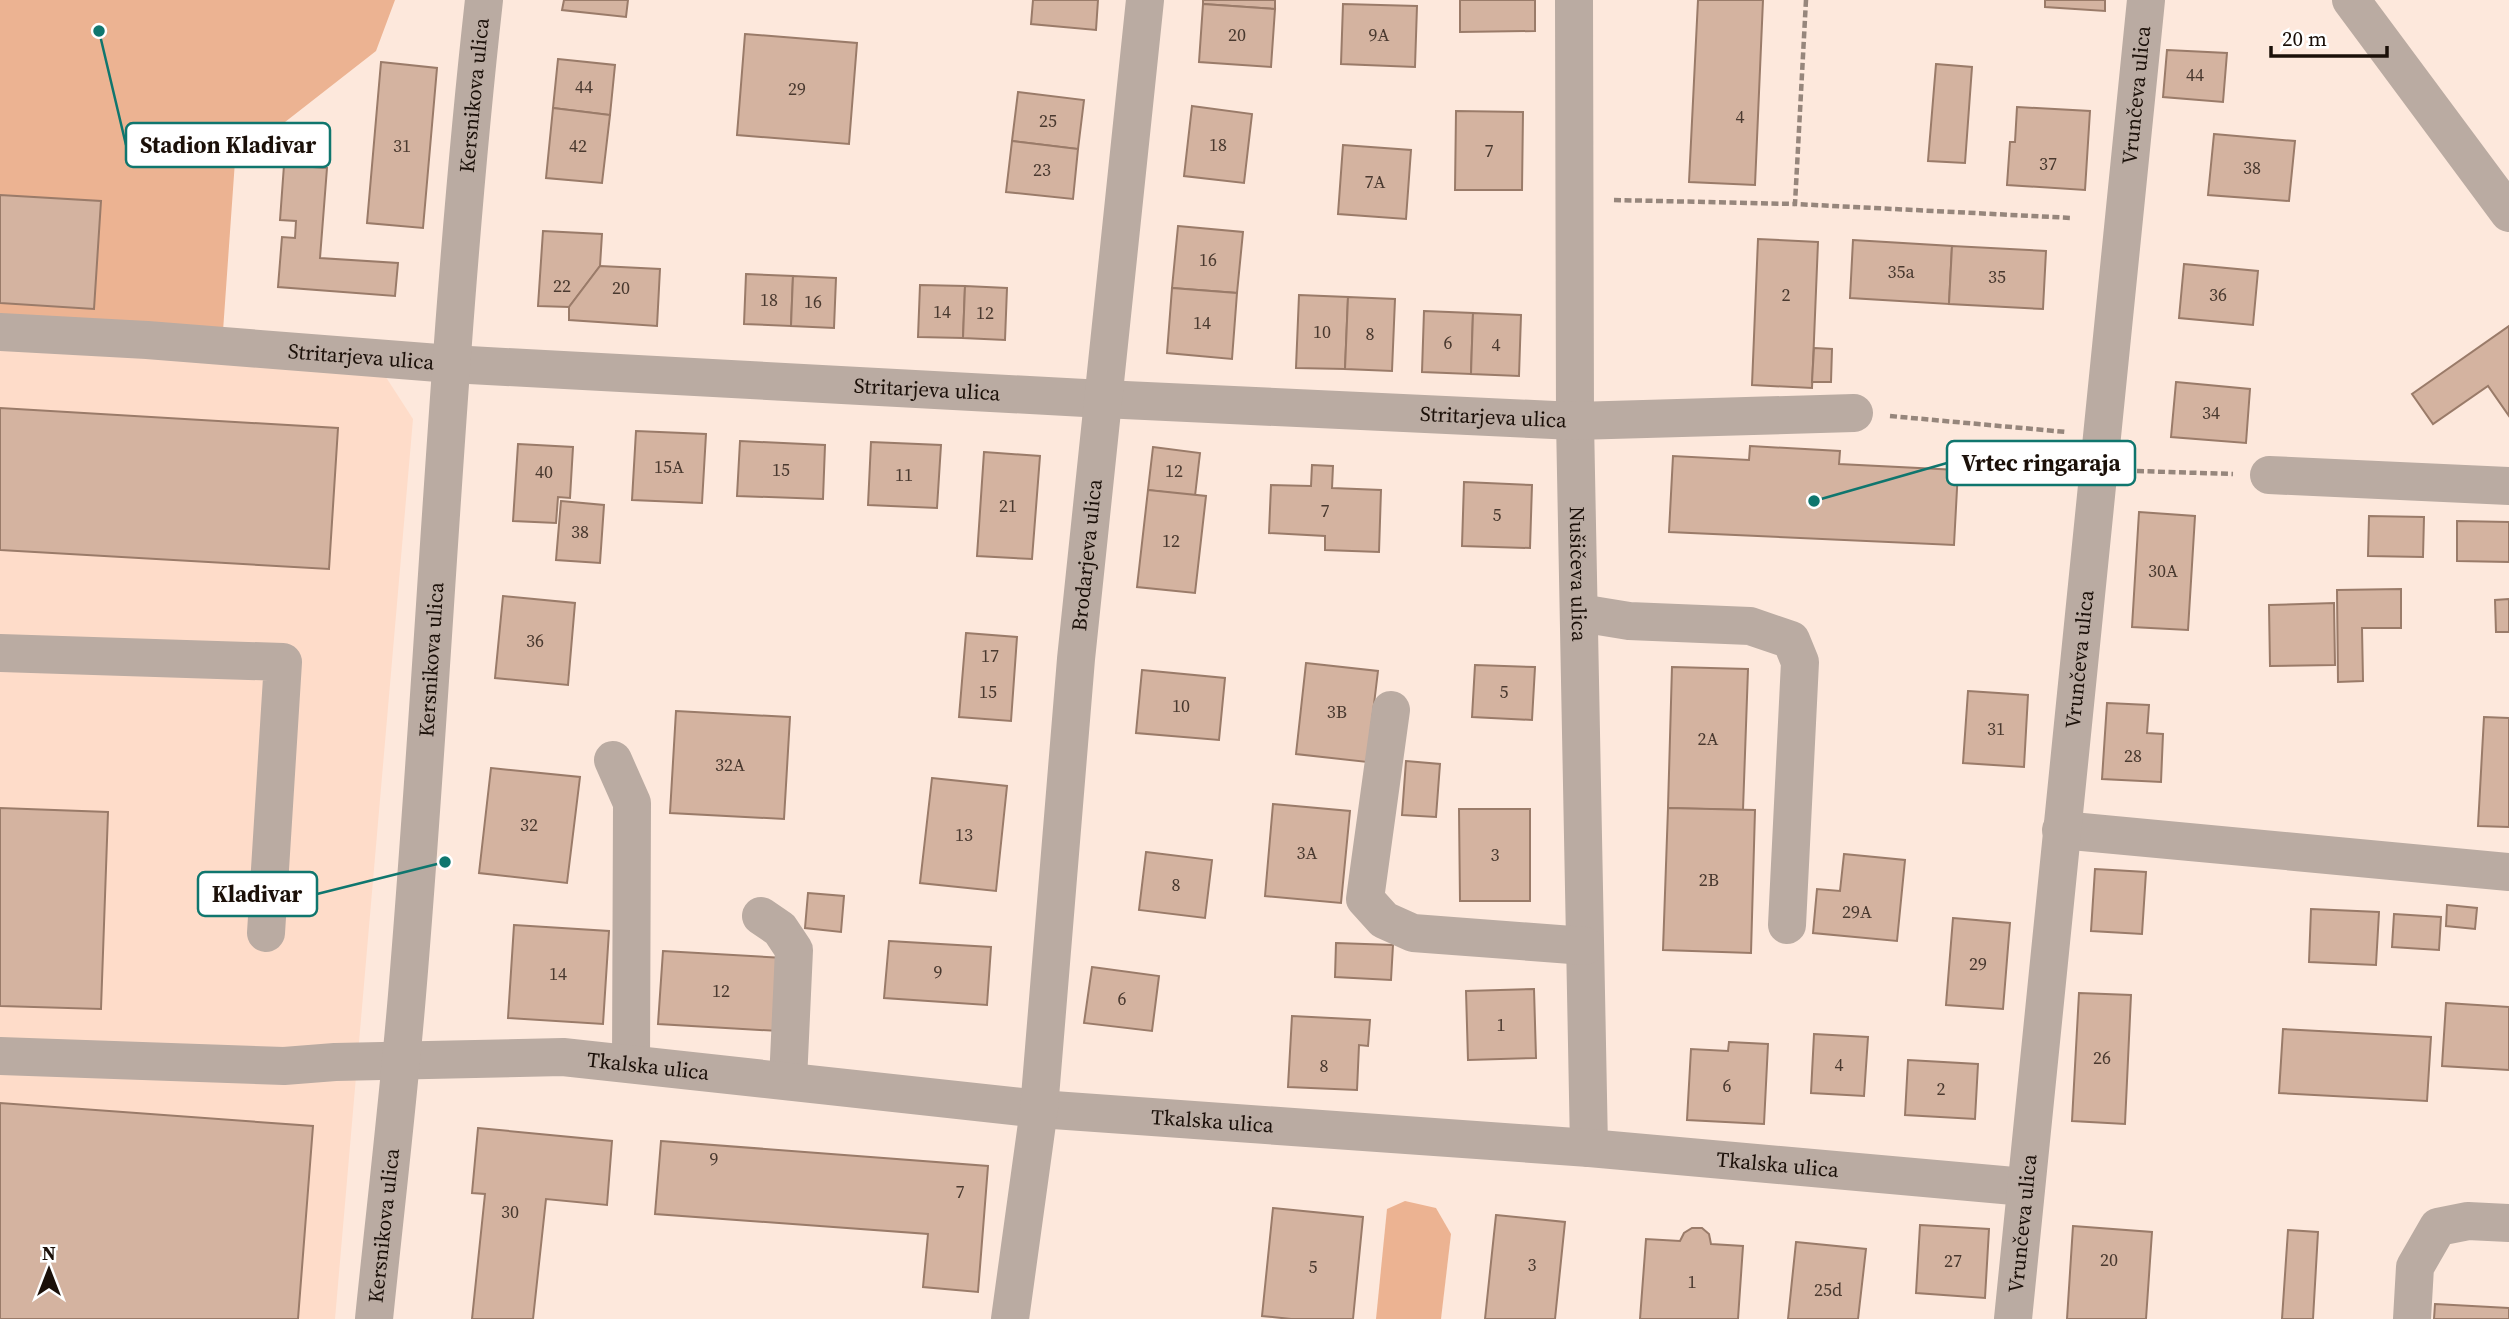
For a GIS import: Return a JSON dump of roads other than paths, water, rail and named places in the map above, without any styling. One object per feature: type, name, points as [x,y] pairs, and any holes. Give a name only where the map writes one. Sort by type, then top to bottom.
[{"type":"street","name":"Kersnikova ulica","points":[[374,1319],[407,995],[451,364],[484,0]]},
{"type":"street","name":"Brodarjeva ulica","points":[[1010,1319],[1039,1109],[1076,659],[1145,0]]},
{"type":"street","name":"Nušičeva ulica","points":[[1574,0],[1575,421],[1589,1148]]},
{"type":"street","name":"Vrunčeva ulica","points":[[2012,1319],[2146,0]]},
{"type":"street","points":[[2351,0],[2509,213]]},
{"type":"street","name":"Stritarjeva ulica","points":[[0,332],[147,340],[451,364],[1575,421],[1854,413]]},
{"type":"street","points":[[2269,475],[2509,486]]},
{"type":"street","points":[[1580,613],[1629,621],[1751,626],[1791,640],[1800,662],[1787,925]]},
{"type":"street","points":[[0,653],[283,662],[267,933]]},
{"type":"street","points":[[1391,710],[1365,899],[1384,920],[1413,933],[1585,946]]},
{"type":"street","points":[[613,761],[632,803],[631,1064]]},
{"type":"street","points":[[2061,830],[2509,872]]},
{"type":"street","points":[[761,916],[780,929],[794,950],[788,1081]]},
{"type":"street","name":"Tkalska ulica","points":[[0,1056],[284,1066],[335,1062],[563,1057],[1039,1109],[1589,1148],[2025,1187]]},
{"type":"street","points":[[2412,1319],[2415,1266],[2438,1227],[2468,1221],[2509,1223]]},
{"type":"place","name":"Stadion Kladivar","points":[[99,31]]},
{"type":"place","name":"Vrtec ringaraja","points":[[1814,501]]},
{"type":"place","name":"Kladivar","points":[[445,862]]}]
